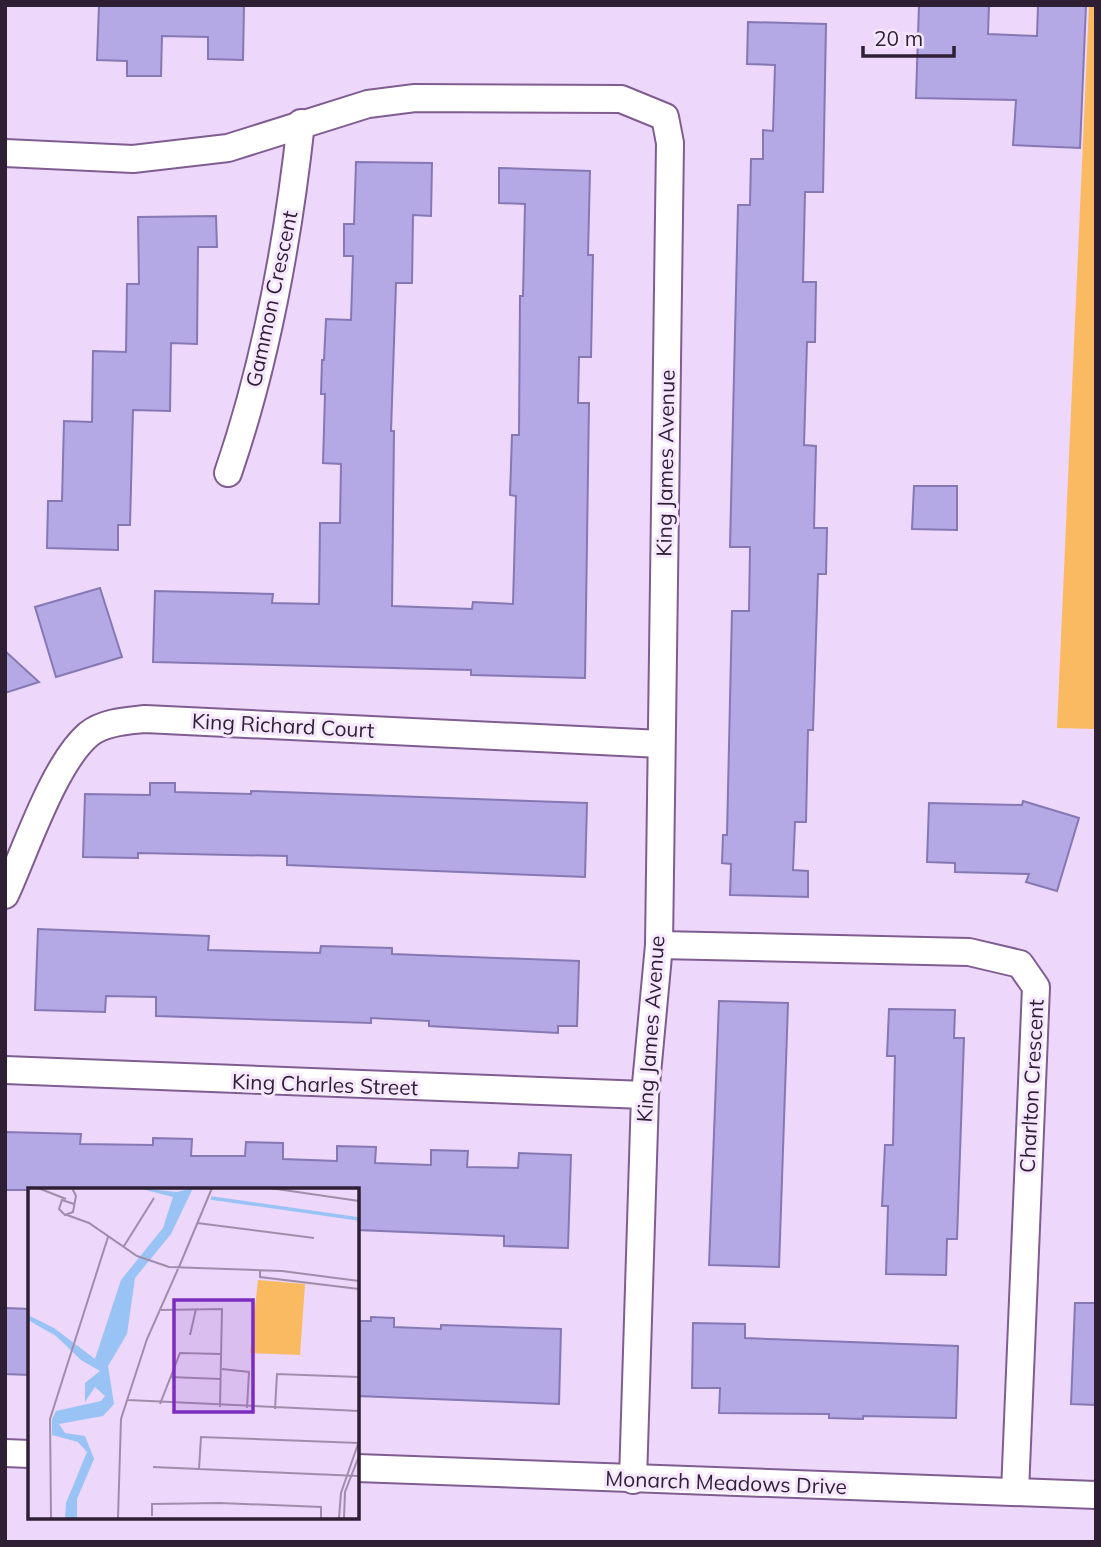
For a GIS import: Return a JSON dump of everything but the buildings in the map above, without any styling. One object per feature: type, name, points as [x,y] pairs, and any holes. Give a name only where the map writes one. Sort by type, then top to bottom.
[{"type":"street","name":"King James Avenue","points":[[5,153],[133,159],[228,148],[300,123],[368,104],[415,98],[621,99],[665,117],[670,143],[659,945],[645,1095],[633,1480]]},
{"type":"street","name":"Gammon Crescent","points":[[228,473],[248,416],[287,238],[300,123]]},
{"type":"street","name":"King Richard Court","points":[[5,895],[63,767],[90,734],[116,722],[145,719],[661,744]]},
{"type":"street","name":"Charlton Crescent","points":[[659,945],[969,952],[1020,964],[1036,987],[1015,1492]]},
{"type":"street","name":"King Charles Street","points":[[5,1070],[645,1095]]},
{"type":"street","points":[[5,1453],[28,1454]]},
{"type":"street","name":"Monarch Meadows Drive","points":[[359,1468],[1096,1495]]},
{"type":"shaded area","points":[[1089,5],[1096,5],[1096,729],[1057,728]]}]
